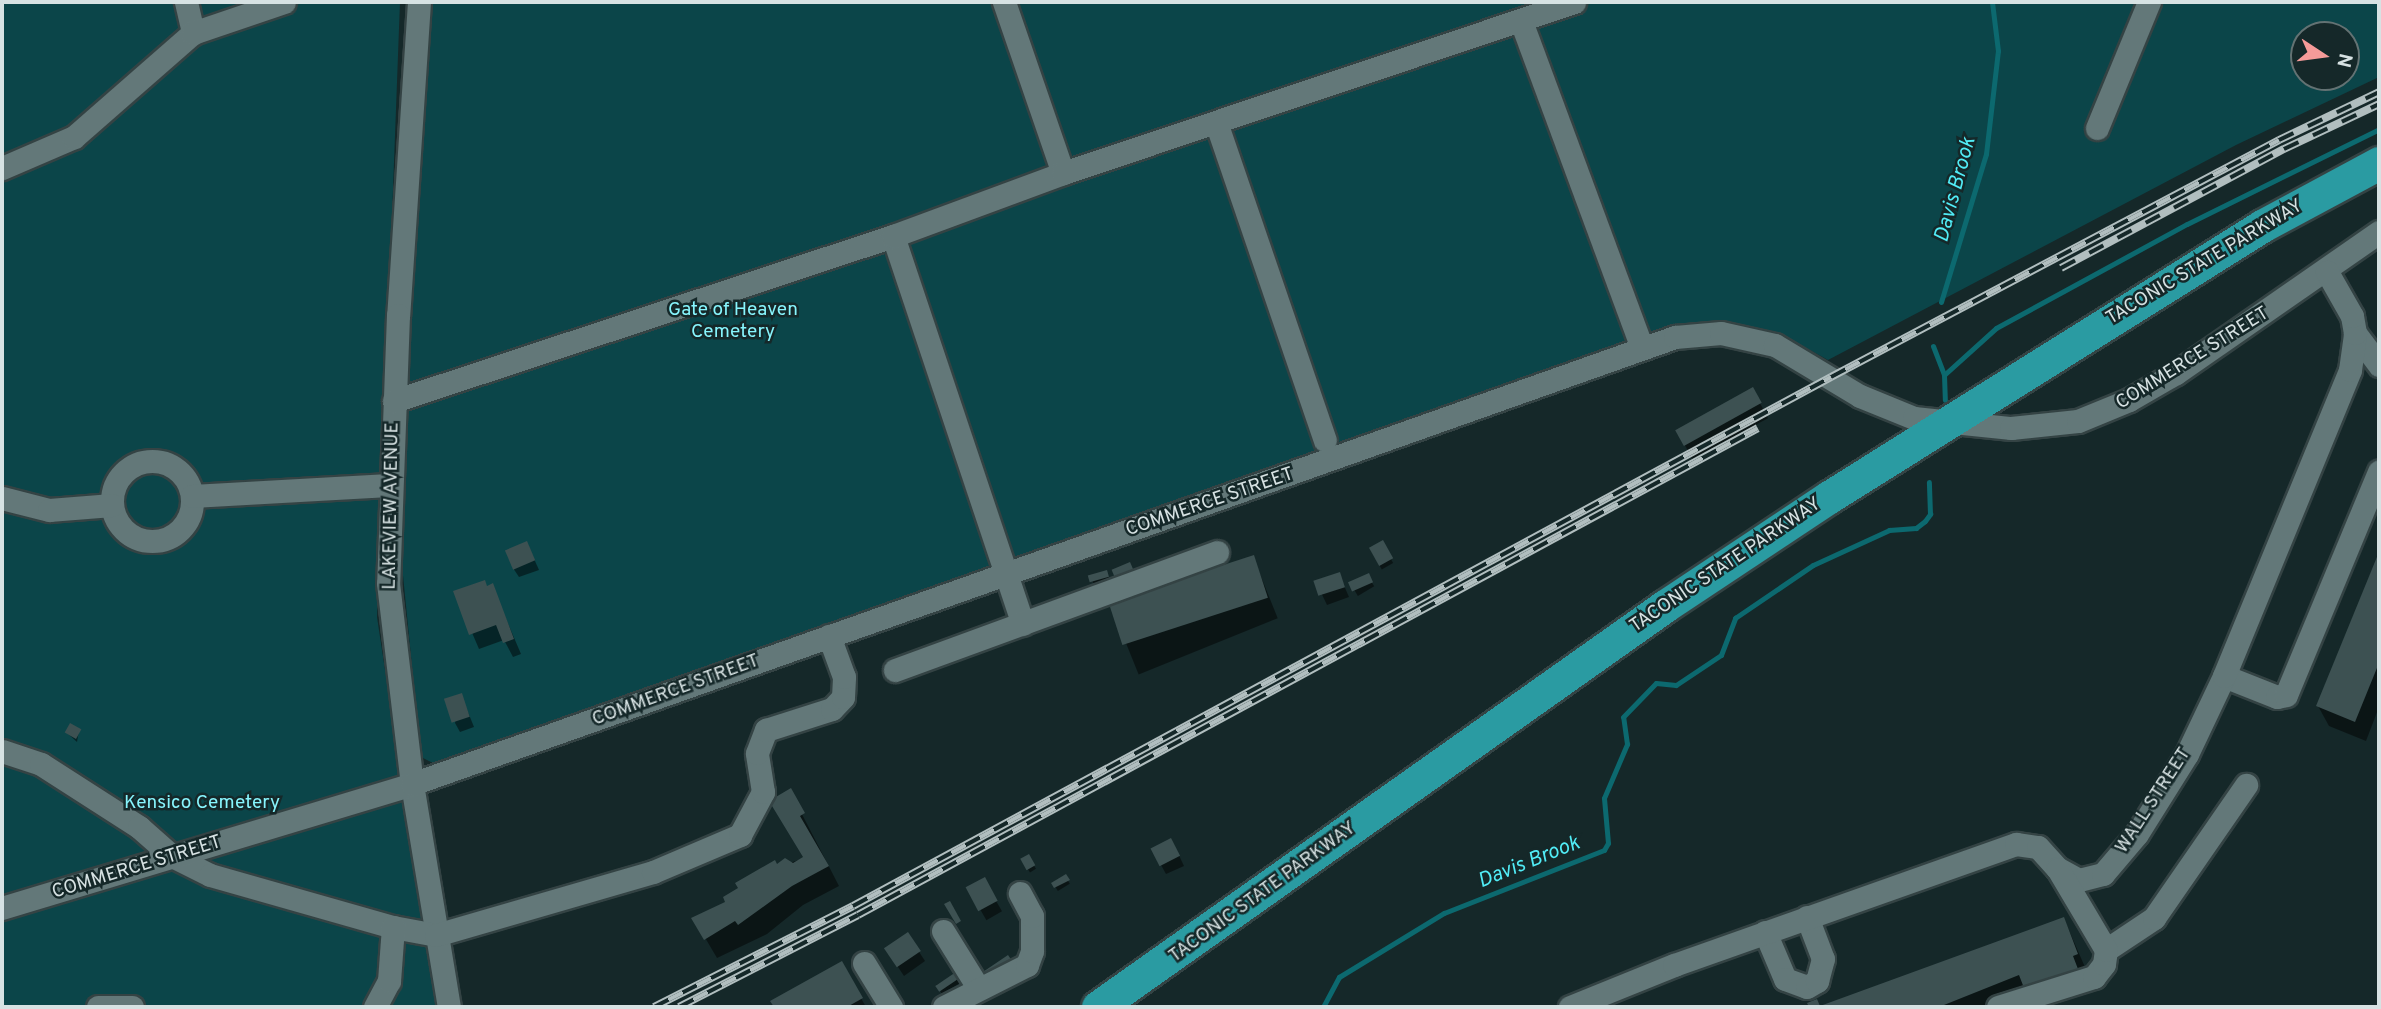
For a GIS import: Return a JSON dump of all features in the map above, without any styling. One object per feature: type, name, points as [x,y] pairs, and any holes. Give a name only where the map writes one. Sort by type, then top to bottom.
[{"type":"highway","name":"TACONIC STATE PARKWAY","points":[[1133,1007],[1682,618],[1963,425],[2262,226],[2379,163]]},
{"type":"highway","name":"TACONIC STATE PARKWAY","points":[[1098,1007],[1665,607],[1963,425],[2220,274],[2379,185]]},
{"type":"street","points":[[186,2],[193,33]]},
{"type":"street","points":[[2,168],[74,137],[193,33],[284,2]]},
{"type":"street","name":"LAKEVIEW AVENUE","points":[[419,2],[389,485],[388,583],[412,784],[449,1007]]},
{"type":"street","points":[[1004,2],[1063,173]]},
{"type":"street","points":[[394,401],[893,236],[1063,173],[1217,125],[1574,2]]},
{"type":"street","points":[[2097,128],[2149,2]]},
{"type":"street","points":[[1521,21],[1642,348]]},
{"type":"street","points":[[1217,125],[1325,440]]},
{"type":"street","name":"COMMERCE STREET","points":[[2,908],[412,784],[1642,348],[1709,334],[1748,337],[1800,357],[1887,410],[1963,425],[2053,426],[2101,414],[2176,373],[2327,272],[2379,232]]},
{"type":"street","points":[[893,236],[1023,624]]},
{"type":"street","name":"WALL STREET","points":[[1570,1007],[1610,1002],[1765,932],[2016,844],[2038,848],[2057,868],[2079,880],[2103,874],[2137,834],[2187,754],[2224,676],[2350,370],[2355,333],[2346,302],[2327,272]]},
{"type":"street","points":[[2355,333],[2379,365]]},
{"type":"street","points":[[139,462],[171,465],[188,482],[192,496],[189,516],[165,539],[144,540],[131,536],[116,519],[112,505],[117,480],[139,462]]},
{"type":"street","points":[[2224,676],[2277,697],[2286,695],[2379,472]]},
{"type":"street","points":[[192,496],[389,485]]},
{"type":"street","points":[[2,498],[49,510],[112,505]]},
{"type":"street","points":[[895,670],[1217,552]]},
{"type":"street","points":[[2,751],[41,764],[139,827],[172,856],[210,875],[393,927],[436,935],[653,872],[740,835],[763,792],[757,753],[766,730],[832,709],[843,697],[844,677],[828,636]]},
{"type":"street","points":[[2105,950],[2154,918],[2246,785]]},
{"type":"street","points":[[1998,1007],[2094,977],[2104,964],[2105,950],[2057,868]]},
{"type":"street","points":[[944,1007],[1027,965],[1032,951],[1032,916],[1020,893]]},
{"type":"street","points":[[1765,932],[1785,979],[1795,986],[1807,987],[1817,981],[1823,959],[1807,916]]},
{"type":"street","points":[[374,1007],[389,981],[393,927]]},
{"type":"street","points":[[943,931],[979,989]]},
{"type":"street","points":[[864,963],[891,1007]]},
{"type":"street","points":[[98,1007],[132,1007]]},
{"type":"green space","name":"Kensico Cemetery","points":[[2,2],[400,2],[377,617],[436,1007],[2,1007]]},
{"type":"green space","name":"Gate of Heaven Cemetery","points":[[431,2],[2379,2],[2379,77],[2360,86],[2360,21],[2290,21],[2290,91],[2350,91],[2236,145],[1828,360],[1790,339],[1724,323],[435,764],[421,757],[400,545],[400,472],[410,396],[408,365]]},
{"type":"building","points":[[1753,387],[1762,403],[1684,446],[1675,430]]},
{"type":"building","points":[[1383,540],[1393,558],[1379,566],[1369,548]]},
{"type":"building","points":[[527,541],[535,560],[513,570],[505,550]]},
{"type":"building","points":[[2379,552],[2379,663],[2355,722],[2316,706]]},
{"type":"building","points":[[1254,555],[1268,598],[1122,645],[1108,602]]},
{"type":"building","points":[[1130,562],[1133,569],[1115,577],[1112,570]]},
{"type":"building","points":[[1107,570],[1109,577],[1090,582],[1088,576]]},
{"type":"building","points":[[1340,572],[1345,587],[1318,596],[1313,581]]},
{"type":"building","points":[[1369,573],[1373,582],[1352,591],[1348,582]]},
{"type":"building","points":[[485,580],[487,586],[493,583],[514,639],[503,643],[496,625],[469,635],[453,591]]},
{"type":"building","points":[[462,693],[470,717],[452,723],[444,699]]},
{"type":"building","points":[[70,723],[81,729],[76,739],[65,733]]},
{"type":"building","points":[[791,788],[805,813],[800,816],[829,866],[792,886],[738,925],[735,921],[704,940],[691,918],[725,902],[723,897],[738,888],[735,883],[775,860],[777,864],[785,858],[793,863],[803,857],[769,801]]},
{"type":"building","points":[[1171,838],[1180,856],[1160,866],[1151,848]]},
{"type":"building","points":[[1029,854],[1035,865],[1027,870],[1020,859]]},
{"type":"building","points":[[1066,874],[1070,880],[1054,888],[1051,883]]},
{"type":"building","points":[[985,877],[998,901],[978,911],[966,887]]},
{"type":"building","points":[[950,901],[961,921],[956,924],[944,904]]},
{"type":"building","points":[[2064,917],[2078,954],[2073,956],[2078,969],[2024,988],[2019,975],[1939,1007],[1809,1007],[1807,1003],[1817,999],[1820,1006]]},
{"type":"building","points":[[908,932],[921,951],[897,967],[884,948]]},
{"type":"building","points":[[1008,955],[1012,961],[985,979],[981,973]]},
{"type":"building","points":[[842,961],[863,998],[847,1007],[774,1007],[770,1001]]},
{"type":"building","points":[[956,972],[960,978],[939,992],[935,986]]},
{"type":"waterway","name":"Davis Brook","points":[[1941,302],[1986,154],[1998,51],[1992,2]]},
{"type":"waterway","points":[[1944,375],[1996,328],[2187,224],[2379,129]]},
{"type":"waterway","name":"Davis Brook","points":[[1933,346],[1944,375],[1945,400]]},
{"type":"waterway","name":"Davis Brook","points":[[1323,1007],[1339,977],[1444,913],[1604,850],[1608,843],[1604,798],[1627,744],[1623,717],[1656,683],[1676,685],[1721,655],[1735,618],[1813,565],[1889,530],[1916,528],[1930,514],[1929,482]]},
{"type":"railway","points":[[654,1007],[853,906],[1831,377],[2279,140],[2379,92]]},
{"type":"railway","points":[[2061,268],[2284,149],[2379,104]]},
{"type":"railway","points":[[679,1007],[858,915],[1758,428]]}]
